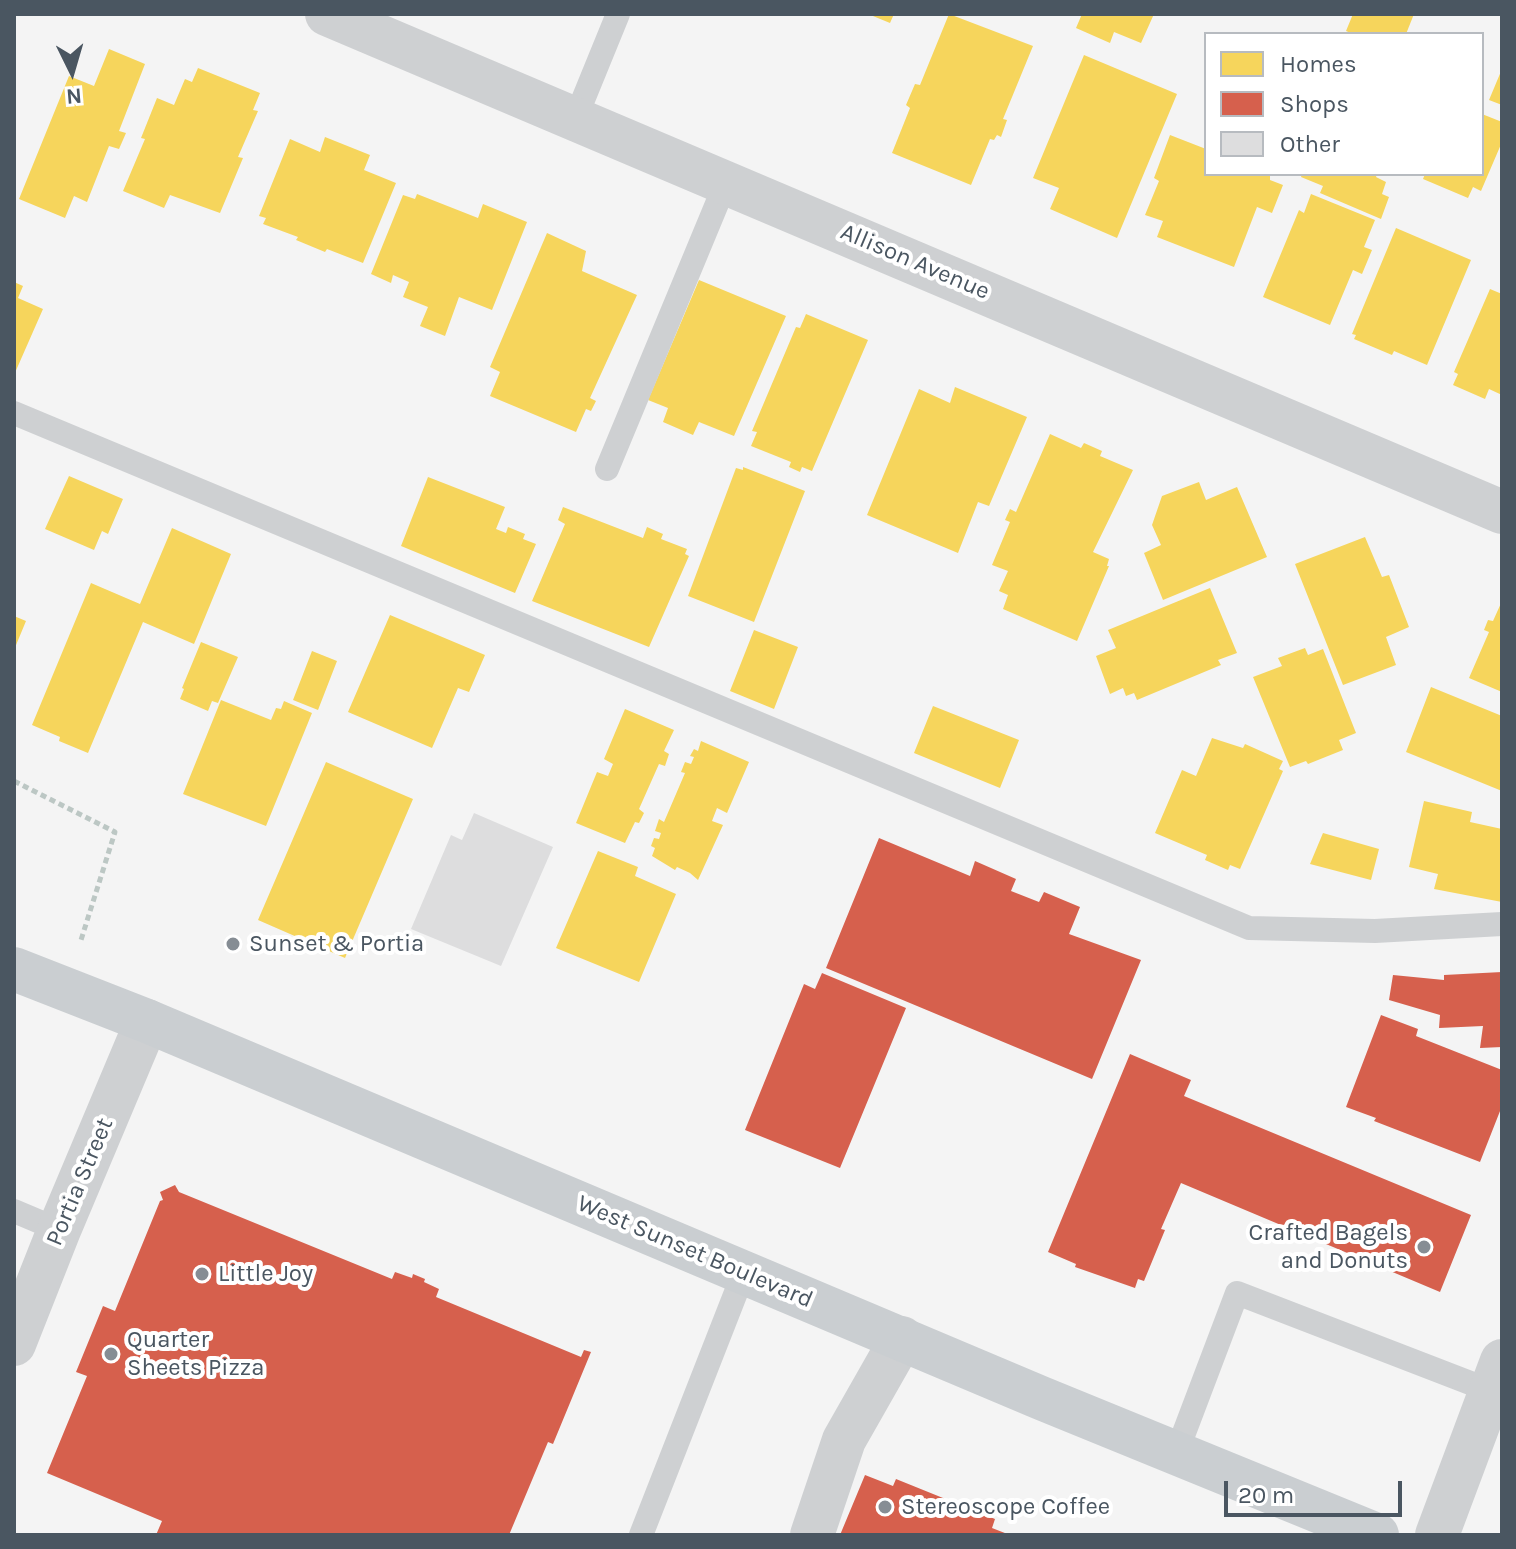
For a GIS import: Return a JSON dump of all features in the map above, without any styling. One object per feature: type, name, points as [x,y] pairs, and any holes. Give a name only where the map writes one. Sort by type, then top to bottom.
[{"type":"main road","name":"West Sunset Boulevard","points":[[15,972],[147,1021],[1176,1454],[1377,1535]]},
{"type":"street","name":"Allison Avenue","points":[[327,14],[1502,512]]},
{"type":"street","name":"Portia Street","points":[[15,1338],[147,1021]]},
{"type":"street","points":[[812,1535],[844,1440],[902,1338]]},
{"type":"street","points":[[1437,1535],[1496,1376]]},
{"type":"lane","points":[[576,117],[618,14]]},
{"type":"lane","points":[[607,469],[726,182]]},
{"type":"lane","points":[[14,413],[1249,928],[1375,931],[1502,924]]},
{"type":"lane","points":[[14,1211],[59,1230]]},
{"type":"lane","points":[[641,1535],[744,1272]]},
{"type":"lane","points":[[1176,1454],[1237,1293],[1496,1376]]},
{"type":"path","points":[[14,781],[115,832],[66,991]]},
{"type":"building: Homes","points":[[868,14],[894,14],[890,23]]},
{"type":"building: Homes","points":[[949,14],[1033,46],[1003,119],[1007,120],[1001,137],[997,135],[994,140],[990,139],[971,185],[892,153],[910,108],[906,105],[915,84],[920,85]]},
{"type":"building: Homes","points":[[1082,14],[1154,14],[1141,43],[1114,32],[1110,43],[1076,28]]},
{"type":"building: Homes","points":[[1353,14],[1414,14],[1407,32],[1346,31]]},
{"type":"building: Homes","points":[[109,49],[145,64],[119,131],[126,133],[119,149],[109,146],[87,202],[74,196],[65,218],[19,199],[69,76],[94,86]]},
{"type":"building: Homes","points":[[1084,55],[1177,94],[1117,238],[1050,209],[1059,188],[1033,178]]},
{"type":"building: Homes","points":[[198,68],[260,93],[253,110],[258,111],[238,157],[243,158],[220,213],[170,195],[164,208],[123,191],[145,139],[141,138],[157,98],[174,105],[185,79],[192,82]]},
{"type":"building: Homes","points":[[1502,69],[1502,105],[1489,100]]},
{"type":"building: Homes","points":[[1484,115],[1502,122],[1502,142],[1481,191],[1473,187],[1468,198],[1423,179],[1424,176],[1484,176]]},
{"type":"building: Homes","points":[[1170,135],[1204,148],[1204,176],[1270,176],[1270,180],[1283,185],[1272,213],[1257,207],[1234,267],[1157,237],[1163,221],[1145,215],[1159,181],[1154,178]]},
{"type":"building: Homes","points":[[325,137],[370,155],[364,170],[396,183],[363,263],[296,240],[298,237],[263,224],[266,218],[259,216],[290,139],[320,152]]},
{"type":"building: Homes","points":[[1376,176],[1386,182],[1382,194],[1389,197],[1381,219],[1320,193],[1323,186],[1301,177]]},
{"type":"building: Homes","points":[[417,194],[478,218],[483,204],[527,222],[492,310],[459,297],[445,336],[420,326],[428,307],[403,297],[409,282],[393,275],[391,283],[371,274],[403,195],[415,199]]},
{"type":"building: Homes","points":[[1311,194],[1375,220],[1364,247],[1372,250],[1362,274],[1353,270],[1330,325],[1263,297],[1299,210],[1304,213]]},
{"type":"building: Homes","points":[[1396,228],[1471,260],[1427,365],[1394,351],[1392,355],[1354,339],[1356,335],[1352,334]]},
{"type":"building: Homes","points":[[547,233],[586,251],[582,271],[637,295],[590,398],[596,401],[591,411],[586,409],[576,432],[490,396],[500,372],[490,367]]},
{"type":"building: Homes","points":[[699,280],[786,316],[734,436],[699,422],[693,435],[663,422],[668,408],[648,400]]},
{"type":"building: Homes","points":[[14,282],[23,286],[18,298],[43,309],[14,375]]},
{"type":"building: Homes","points":[[1490,289],[1502,294],[1502,395],[1489,389],[1485,399],[1453,385],[1458,374],[1454,372]]},
{"type":"building: Homes","points":[[806,314],[868,340],[812,471],[802,467],[800,472],[789,467],[791,462],[751,446],[757,432],[752,431],[796,327],[800,328]]},
{"type":"building: Homes","points":[[955,387],[1027,417],[989,506],[978,502],[958,553],[867,515],[919,389],[950,403]]},
{"type":"building: Homes","points":[[1050,434],[1081,448],[1084,443],[1102,451],[1100,456],[1133,470],[1093,552],[1109,559],[1109,566],[1077,641],[1003,609],[1008,595],[999,591],[1008,571],[992,565],[1010,522],[1005,520],[1010,509],[1016,512]]},
{"type":"building: Homes","points":[[743,467],[805,491],[754,622],[688,596],[736,468],[743,470]]},
{"type":"building: Homes","points":[[69,476],[123,499],[108,534],[102,531],[94,550],[45,529]]},
{"type":"building: Homes","points":[[428,477],[505,507],[496,529],[506,533],[508,527],[525,534],[523,539],[536,544],[515,593],[401,546]]},
{"type":"building: Homes","points":[[1199,482],[1206,500],[1237,487],[1267,557],[1163,600],[1144,553],[1161,545],[1152,525],[1162,496]]},
{"type":"building: Homes","points":[[563,507],[643,538],[647,527],[663,534],[661,539],[687,549],[685,554],[689,556],[649,647],[532,601],[565,524],[558,520]]},
{"type":"building: Homes","points":[[172,528],[231,554],[194,644],[143,622],[88,753],[32,725],[91,583],[140,604]]},
{"type":"building: Homes","points":[[1365,537],[1382,577],[1389,575],[1409,627],[1386,637],[1396,665],[1343,685],[1295,564]]},
{"type":"building: Homes","points":[[1210,588],[1237,653],[1218,660],[1221,665],[1137,700],[1134,693],[1126,696],[1123,688],[1110,694],[1096,656],[1116,648],[1108,630]]},
{"type":"building: Homes","points":[[1502,601],[1502,692],[1469,678],[1489,632],[1484,630],[1488,620],[1493,621]]},
{"type":"building: Homes","points":[[390,615],[485,655],[469,692],[458,688],[432,748],[348,712]]},
{"type":"building: Homes","points":[[14,616],[26,621],[14,650]]},
{"type":"building: Homes","points":[[754,630],[798,647],[774,709],[730,691]]},
{"type":"building: Homes","points":[[201,642],[238,657],[218,703],[212,701],[208,711],[180,699]]},
{"type":"building: Homes","points":[[1305,648],[1308,655],[1323,649],[1356,733],[1339,740],[1343,750],[1308,764],[1306,761],[1290,767],[1253,677],[1282,666],[1278,658]]},
{"type":"building: Homes","points":[[312,651],[337,661],[318,710],[293,700]]},
{"type":"building: Homes","points":[[1431,687],[1502,716],[1502,791],[1406,752]]},
{"type":"building: Homes","points":[[221,700],[271,720],[276,708],[281,709],[284,701],[312,713],[266,826],[183,794]]},
{"type":"building: Homes","points":[[933,706],[1019,740],[1000,788],[914,753]]},
{"type":"building: Homes","points":[[625,709],[674,730],[664,751],[669,754],[665,766],[659,764],[639,809],[644,813],[639,823],[635,822],[625,843],[576,823],[597,772],[608,776],[613,764],[604,759]]},
{"type":"building: Homes","points":[[1212,738],[1243,748],[1245,744],[1283,761],[1279,769],[1283,771],[1240,869],[1230,865],[1228,870],[1205,860],[1207,855],[1155,833],[1182,770],[1196,776]]},
{"type":"building: Homes","points":[[701,741],[749,762],[727,813],[717,808],[712,821],[723,825],[698,880],[690,873],[677,867],[675,870],[652,856],[655,848],[651,846],[654,838],[659,839],[661,833],[655,831],[659,819],[664,822],[685,773],[681,772],[685,762],[691,764],[694,757],[690,756],[694,749],[698,751]]},
{"type":"building: Homes","points":[[326,762],[413,799],[345,958],[258,920]]},
{"type":"building: Homes","points":[[1424,801],[1472,812],[1470,822],[1502,829],[1502,902],[1434,889],[1438,874],[1409,867]]},
{"type":"building: Homes","points":[[1323,833],[1379,849],[1371,880],[1310,864]]},
{"type":"building: Homes","points":[[598,851],[638,867],[635,876],[676,894],[639,982],[556,948]]},
{"type":"building: Shops","points":[[879,838],[970,876],[975,861],[1016,879],[1011,891],[1039,902],[1044,892],[1080,907],[1069,934],[1141,960],[1092,1079],[826,968]]},
{"type":"building: Shops","points":[[1502,972],[1502,1047],[1480,1048],[1483,1026],[1439,1028],[1440,1015],[1389,1000],[1393,975],[1444,980],[1444,975]]},
{"type":"building: Shops","points":[[822,973],[906,1008],[840,1168],[745,1130],[804,984],[815,989]]},
{"type":"building: Shops","points":[[1381,1015],[1418,1029],[1416,1036],[1502,1070],[1502,1106],[1480,1162],[1346,1107]]},
{"type":"building: Shops","points":[[1130,1054],[1191,1080],[1184,1096],[1471,1215],[1440,1292],[1181,1183],[1161,1229],[1165,1230],[1144,1281],[1138,1279],[1135,1288],[1075,1267],[1076,1264],[1048,1252]]},
{"type":"building: Shops","points":[[175,1185],[179,1192],[392,1279],[395,1272],[425,1279],[424,1282],[439,1289],[436,1297],[581,1357],[584,1350],[591,1352],[553,1444],[548,1442],[509,1535],[156,1535],[162,1521],[47,1473],[87,1376],[76,1372],[103,1306],[115,1311],[163,1200],[160,1192]]},
{"type":"building: Shops","points":[[865,1475],[893,1486],[896,1479],[995,1519],[992,1528],[1010,1535],[840,1535]]},
{"type":"building: Other","points":[[474,813],[553,847],[501,966],[411,929],[451,835],[462,840]]},
{"type":"place","name":"Sunset & Portia","points":[[233,944]]},
{"type":"place","name":"Crafted Bagels and Donuts","points":[[1424,1247]]},
{"type":"place","name":"Little Joy","points":[[202,1274]]},
{"type":"place","name":"Quarter Sheets Pizza","points":[[111,1354]]},
{"type":"place","name":"Stereoscope Coffee","points":[[885,1507]]}]
